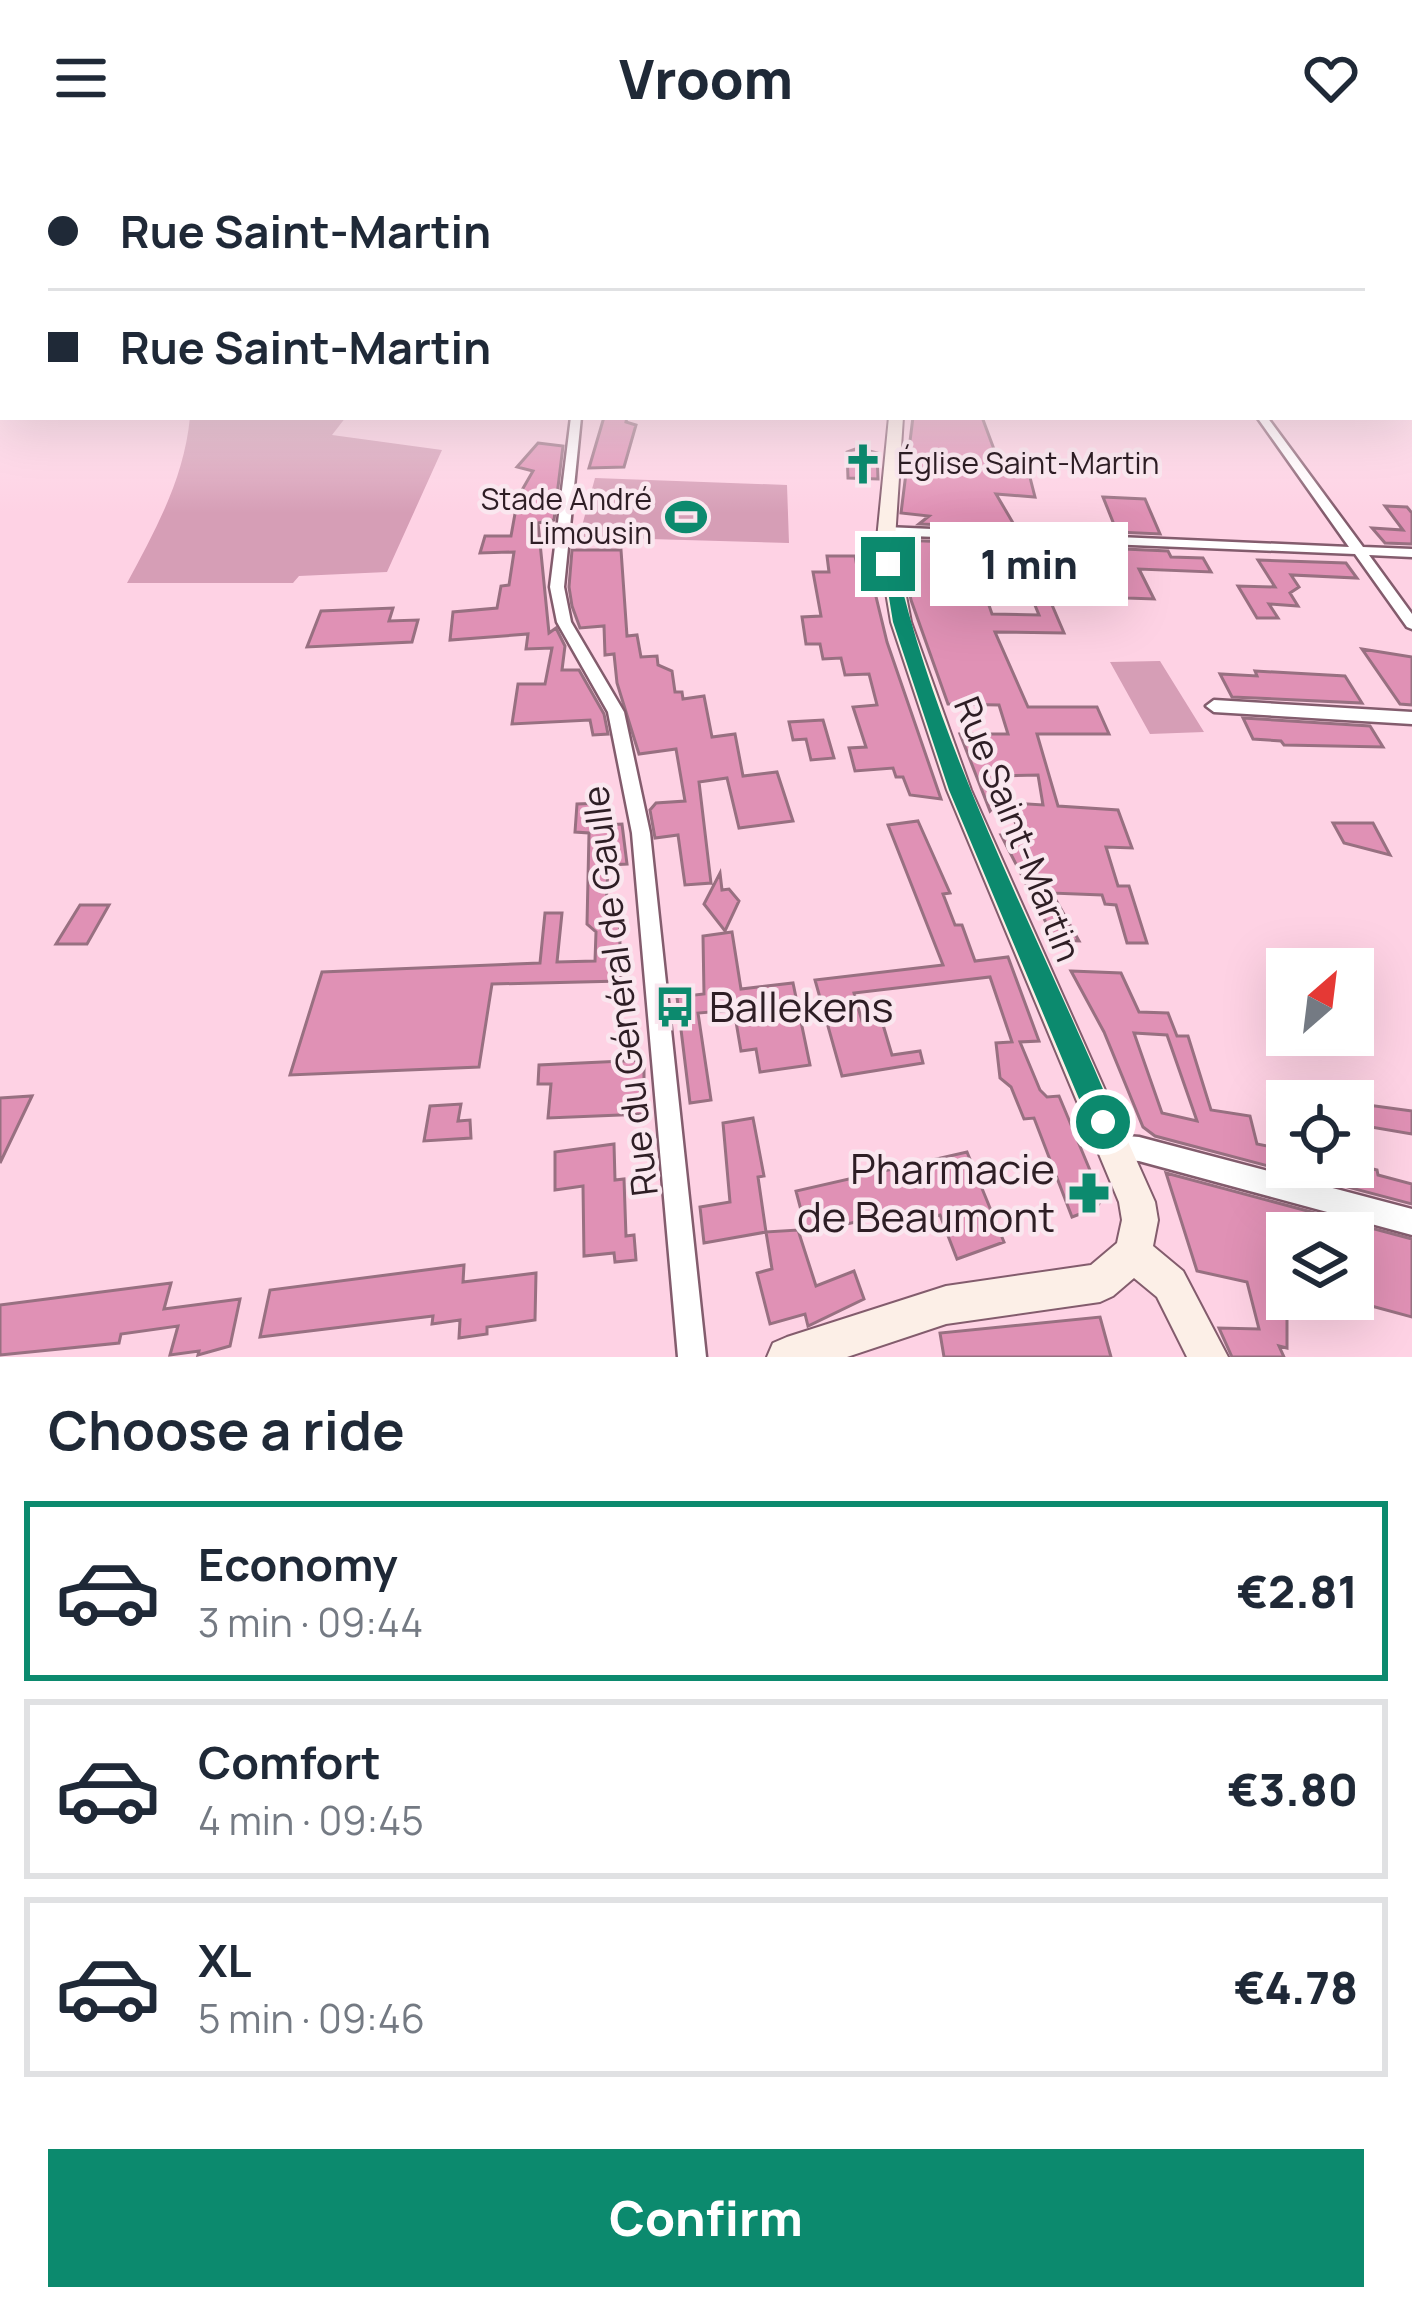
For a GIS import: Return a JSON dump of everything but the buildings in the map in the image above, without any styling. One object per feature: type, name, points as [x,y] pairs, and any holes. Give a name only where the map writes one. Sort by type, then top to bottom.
[{"type":"main road","name":"Rue Saint-Martin","points":[[896,420],[886,531],[893,592],[937,733],[1140,1220],[1133,1253]]},
{"type":"main road","points":[[787,1357],[946,1305],[1100,1283],[1133,1253],[1170,1284],[1208,1357]]},
{"type":"street","name":"Rue du Général de Gaulle","points":[[576,420],[557,587],[564,622],[616,712],[641,833],[692,1357]]},
{"type":"street","points":[[1264,420],[1412,624]]},
{"type":"street","points":[[886,531],[1412,554]]},
{"type":"street","points":[[1214,706],[1412,718]]},
{"type":"street","points":[[1113,1147],[1139,1149],[1412,1222]]},
{"type":"shaded area","points":[[190,420],[344,420],[332,435],[442,450],[387,572],[299,576],[293,583],[127,583],[175,483]]},
{"type":"shaded area","name":"Stade André Limousin","points":[[595,478],[787,485],[789,543],[579,537]]},
{"type":"shaded area","points":[[1159,661],[1204,732],[1150,734],[1110,662]]},
{"type":"place","name":"Église Saint-Martin","points":[[863,464]]},
{"type":"place","name":"Stade André Limousin","points":[[686,517]]},
{"type":"place","name":"Ballekens","points":[[675,1007]]},
{"type":"place","name":"Pharmacie de Beaumont","points":[[1089,1193]]},
{"type":"route","points":[[888,564],[928,708],[959,790],[1103,1122]]}]
